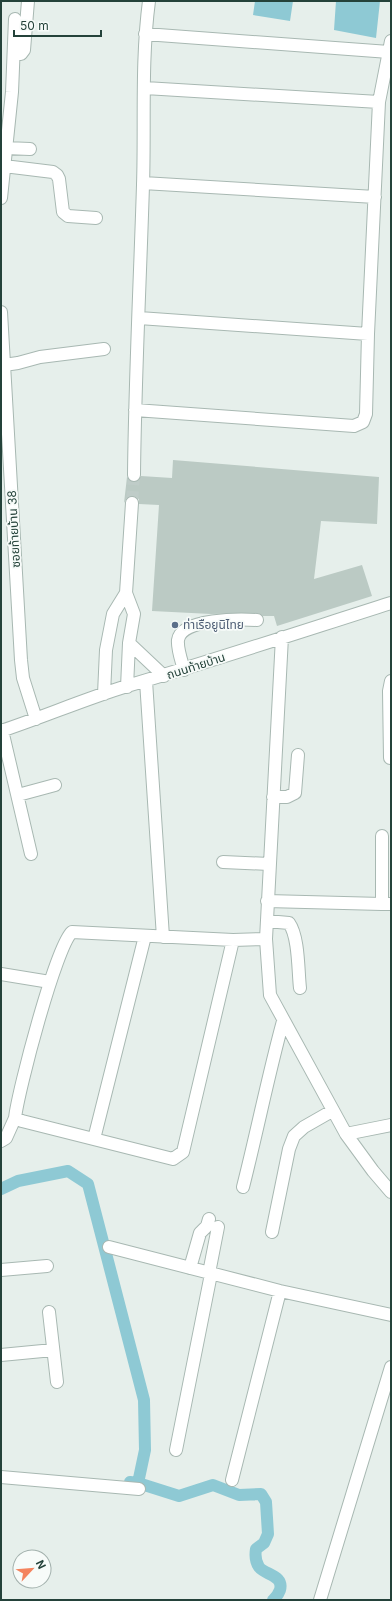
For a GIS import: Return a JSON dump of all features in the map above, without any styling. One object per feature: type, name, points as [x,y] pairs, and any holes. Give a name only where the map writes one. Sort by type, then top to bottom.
[{"type":"street","points":[[14,54],[21,54],[24,50],[28,1]]},
{"type":"street","points":[[134,475],[143,183],[145,34],[149,1]]},
{"type":"street","points":[[1,198],[6,148],[6,90],[14,54],[15,19]]},
{"type":"street","points":[[135,410],[354,426],[363,422],[366,414],[368,334],[379,102],[390,46],[145,34]]},
{"type":"street","points":[[145,88],[379,102]]},
{"type":"street","points":[[6,148],[30,149]]},
{"type":"street","points":[[4,166],[53,172],[59,179],[63,212],[68,216],[96,218]]},
{"type":"street","points":[[143,183],[374,197]]},
{"type":"street","name":"ซอยท้ายบ้าน 38","points":[[1,312],[21,660],[24,678],[36,719]]},
{"type":"street","points":[[139,318],[368,334]]},
{"type":"street","points":[[4,365],[18,364],[40,356],[104,349]]},
{"type":"street","points":[[127,686],[129,643],[134,614],[126,593],[132,503]]},
{"type":"street","points":[[104,694],[106,650],[113,614],[126,593]]},
{"type":"street","name":"ถนนท้ายบ้าน","points":[[2,730],[127,686],[184,670],[282,637],[391,604]]},
{"type":"street","points":[[184,670],[178,640],[182,632],[188,628],[212,621],[237,619],[257,620]]},
{"type":"street","points":[[282,637],[267,901],[266,939],[270,995],[332,1111],[346,1134],[373,1171],[391,1192]]},
{"type":"street","points":[[129,643],[164,676]]},
{"type":"street","points":[[146,681],[163,937]]},
{"type":"street","points":[[390,758],[389,691],[391,681]]},
{"type":"street","points":[[2,730],[31,854]]},
{"type":"street","points":[[273,797],[287,797],[294,792],[298,755]]},
{"type":"street","points":[[18,795],[55,785]]},
{"type":"street","points":[[267,901],[387,904],[382,836]]},
{"type":"street","points":[[224,862],[269,864]]},
{"type":"street","points":[[267,921],[289,924],[292,928],[295,936],[300,988]]},
{"type":"street","points":[[1,1141],[6,1138],[14,1118],[50,982],[65,941],[72,932],[233,940],[266,939]]},
{"type":"street","points":[[94,1139],[145,936]]},
{"type":"street","points":[[14,1118],[173,1159],[183,1152],[233,940]]},
{"type":"street","points":[[1,974],[50,982]]},
{"type":"street","points":[[244,1187],[264,1105],[270,1069],[283,1021]]},
{"type":"street","points":[[272,1232],[289,1149],[294,1136],[304,1127],[332,1111]]},
{"type":"street","points":[[346,1134],[391,1124]]},
{"type":"street","points":[[176,1450],[210,1273],[213,1223],[207,1226],[200,1233],[190,1268]]},
{"type":"street","points":[[109,1247],[280,1292],[391,1315]]},
{"type":"street","points":[[1,1270],[47,1266]]},
{"type":"street","points":[[232,1480],[280,1292]]},
{"type":"street","points":[[49,1312],[57,1382]]},
{"type":"street","points":[[1,1355],[53,1350]]},
{"type":"street","points":[[320,1600],[391,1367]]},
{"type":"street","points":[[1,1477],[139,1489]]},
{"type":"water","points":[[255,1],[293,1],[290,21],[253,15]]},
{"type":"water","points":[[336,1],[380,1],[376,38],[334,30]]},
{"type":"building","points":[[173,460],[379,477],[377,524],[321,521],[314,579],[362,565],[372,596],[277,626],[274,616],[263,616],[257,613],[211,614],[152,611],[159,505],[139,504],[139,499],[133,496],[128,496],[124,503],[127,477],[130,481],[134,482],[138,481],[141,476],[172,478]]},
{"type":"waterway","points":[[1,1189],[18,1181],[68,1171],[88,1184],[144,1400],[145,1450],[138,1483]]},
{"type":"waterway","points":[[130,1482],[138,1483],[179,1496],[213,1485],[239,1495],[261,1494],[266,1502],[268,1534],[264,1543],[256,1549],[255,1554],[259,1567],[277,1578],[279,1581],[280,1590],[273,1600]]},
{"type":"tunnel","points":[[132,503],[134,475]]},
{"type":"place","name":"ท่าเรือยูนิไทย","points":[[175,625]]}]
